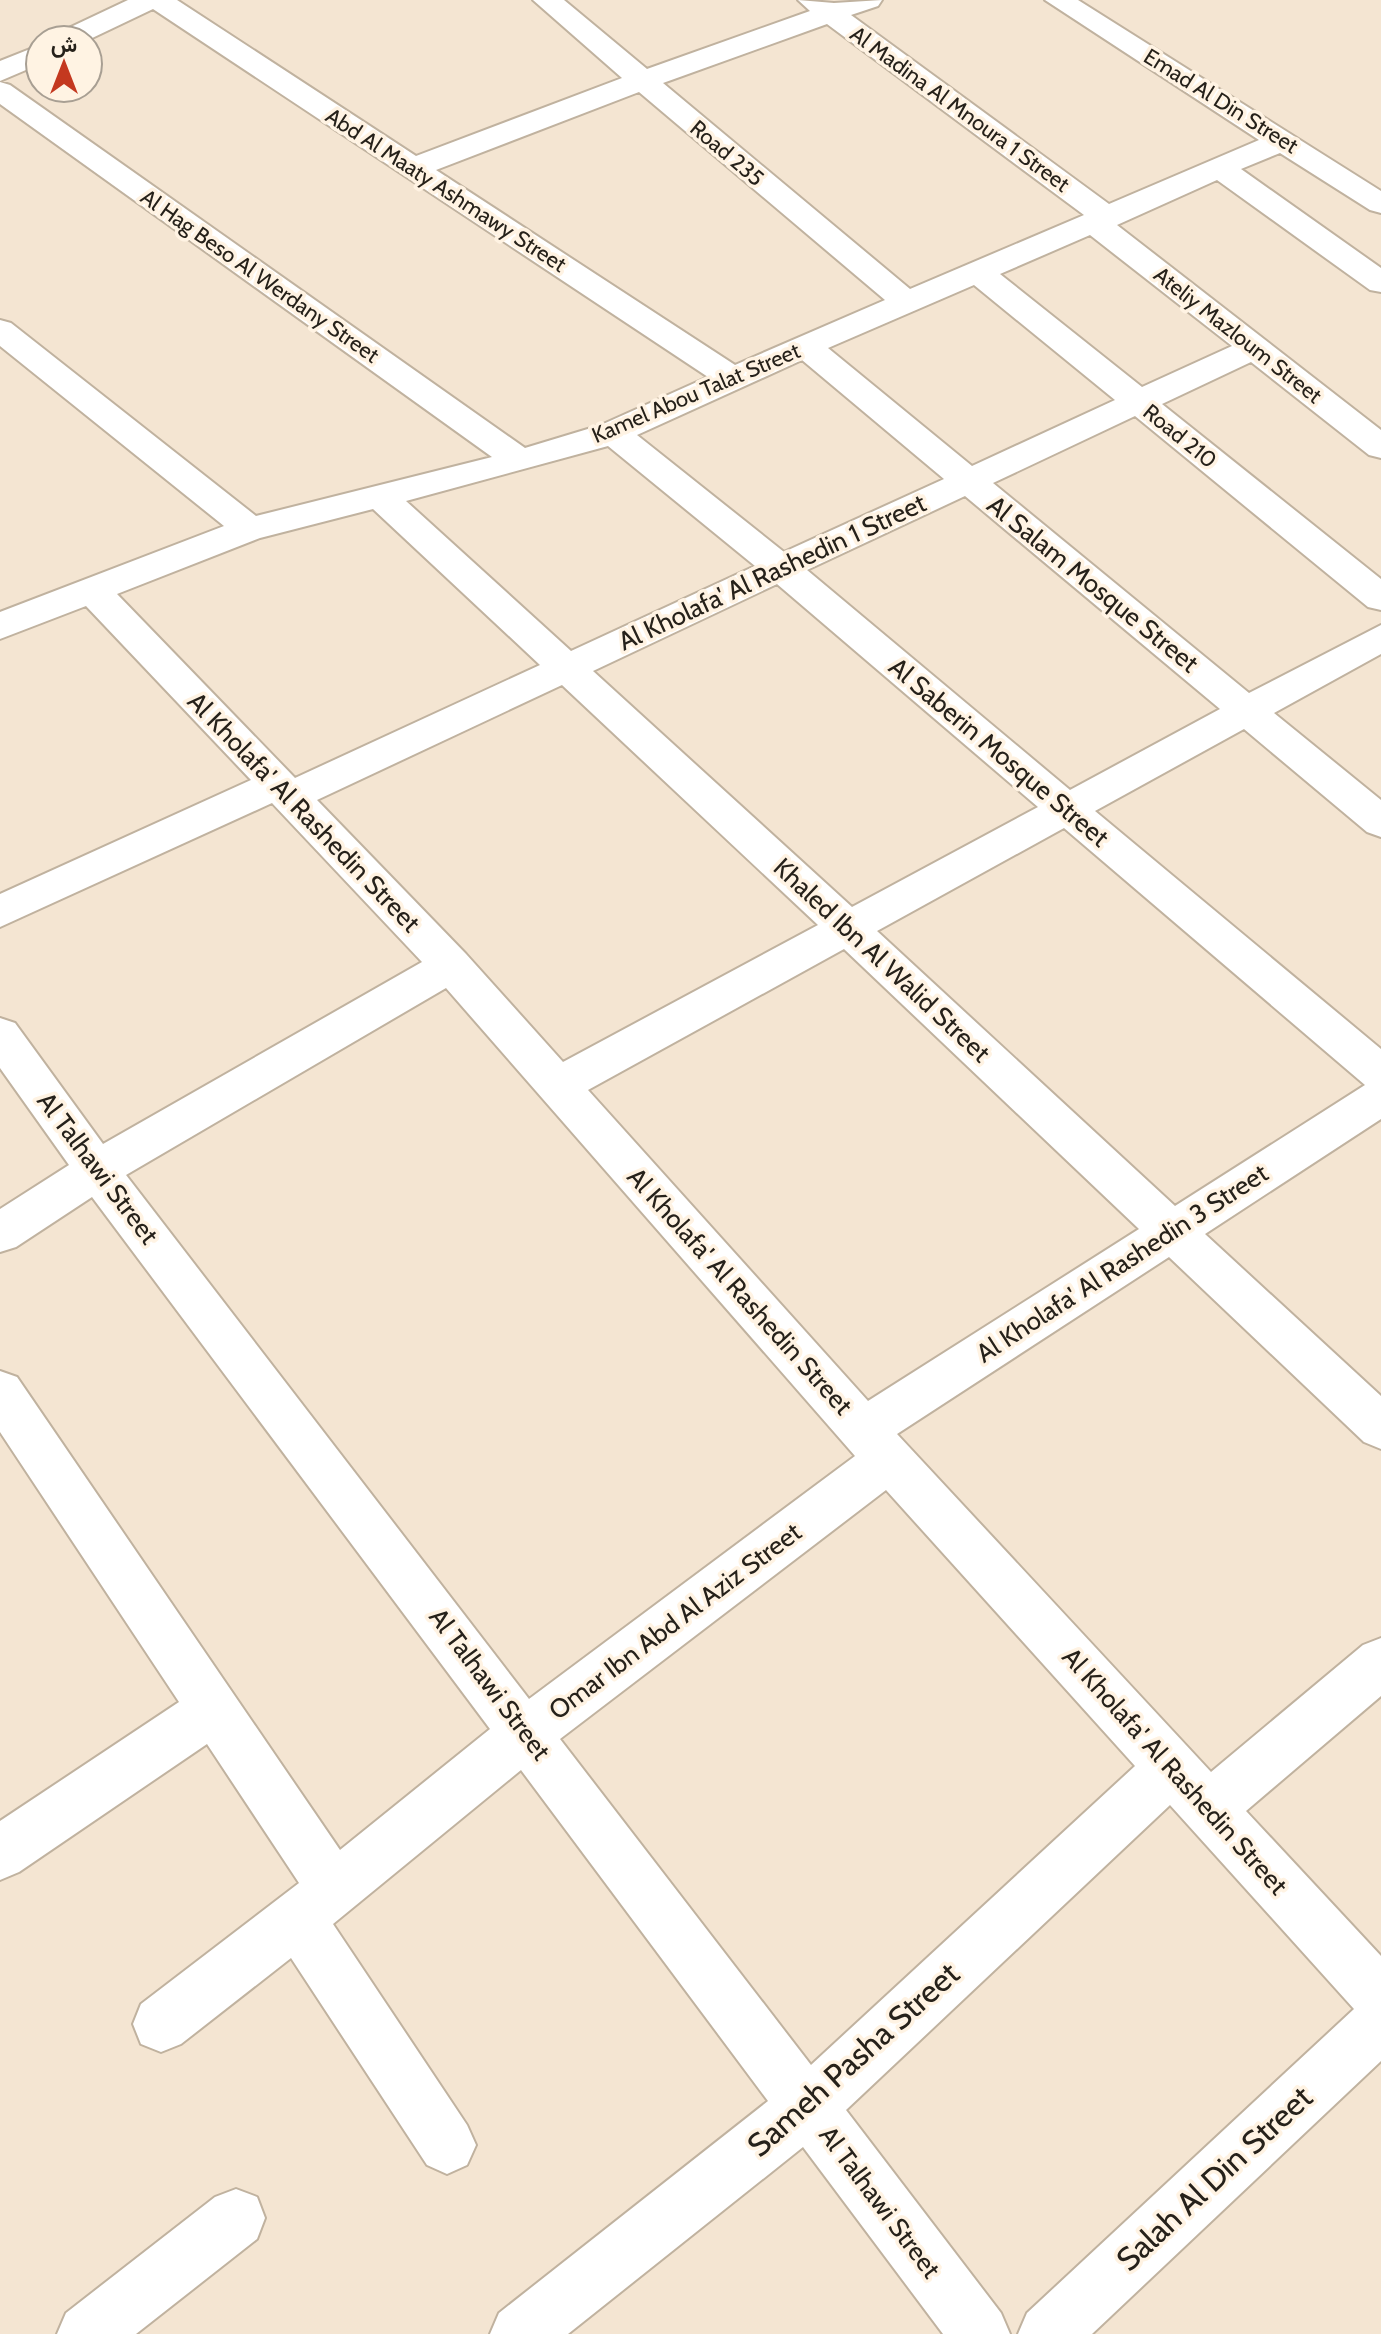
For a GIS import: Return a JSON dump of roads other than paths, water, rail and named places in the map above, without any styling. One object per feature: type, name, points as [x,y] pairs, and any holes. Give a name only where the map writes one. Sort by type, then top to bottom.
[{"type":"street","name":"Road 235","points":[[547,0],[909,304]]},
{"type":"street","points":[[413,168],[821,7],[868,0]]},
{"type":"street","name":"Emad Al Din Street","points":[[1059,0],[1381,204]]},
{"type":"street","points":[[96,24],[138,2]]},
{"type":"street","name":"Abd Al Maaty Ashmawy Street","points":[[138,2],[413,168],[735,380]]},
{"type":"street","name":"Al Madina Al Mnoura 1 Street","points":[[821,7],[1101,220]]},
{"type":"street","points":[[0,72],[24,61]]},
{"type":"street","name":"Al Hag Beso Al Werdany Street","points":[[0,91],[520,461]]},
{"type":"street","name":"Kamel Abou Talat Street","points":[[1,625],[250,529],[520,461],[613,433],[805,346],[909,304],[1284,140]]},
{"type":"street","points":[[1220,168],[1381,283]]},
{"type":"street","name":"Ateliy Mazloum Street","points":[[1101,220],[1254,348],[1381,447]]},
{"type":"street","name":"Road 210","points":[[979,273],[1381,598]]},
{"type":"street","points":[[0,330],[250,529]]},
{"type":"street","name":"Al Salam Mosque Street","points":[[805,346],[1381,822]]},
{"type":"street","name":"Al Kholafa' Al Rashedin 1 Street","points":[[0,911],[567,668],[1254,348]]},
{"type":"street","name":"Al Saberin Mosque Street","points":[[613,433],[781,568],[1381,1074]]},
{"type":"street","name":"Khaled Ibn Al Walid Street","points":[[380,496],[1381,1427]]},
{"type":"street","name":"Al Kholafa' Al Rashedin Street","points":[[92,590],[451,965],[876,1444],[1381,1997]]},
{"type":"street","points":[[557,1086],[1381,638]]},
{"type":"street","points":[[0,1233],[97,1170],[451,965]]},
{"type":"street","name":"Al Talhawi Street","points":[[0,1035],[97,1170],[527,1732],[980,2334]]},
{"type":"street","name":"Al Kholafa' Al Rashedin 3 Street","points":[[876,1444],[1172,1231],[1381,1097]]},
{"type":"street","points":[[3,1405],[214,1709],[447,2145]]},
{"type":"street","name":"Omar Ibn Abd Al Aziz Street","points":[[161,2024],[316,1904],[876,1444]]},
{"type":"street","points":[[1209,1808],[1381,1663]]},
{"type":"street","points":[[0,1853],[214,1709]]},
{"type":"street","name":"Sameh Pasha Street","points":[[520,2334],[808,2106],[1172,1767]]},
{"type":"street","name":"Salah Al Din Street","points":[[1048,2334],[1381,2022]]},
{"type":"street","points":[[87,2334],[236,2218]]}]
